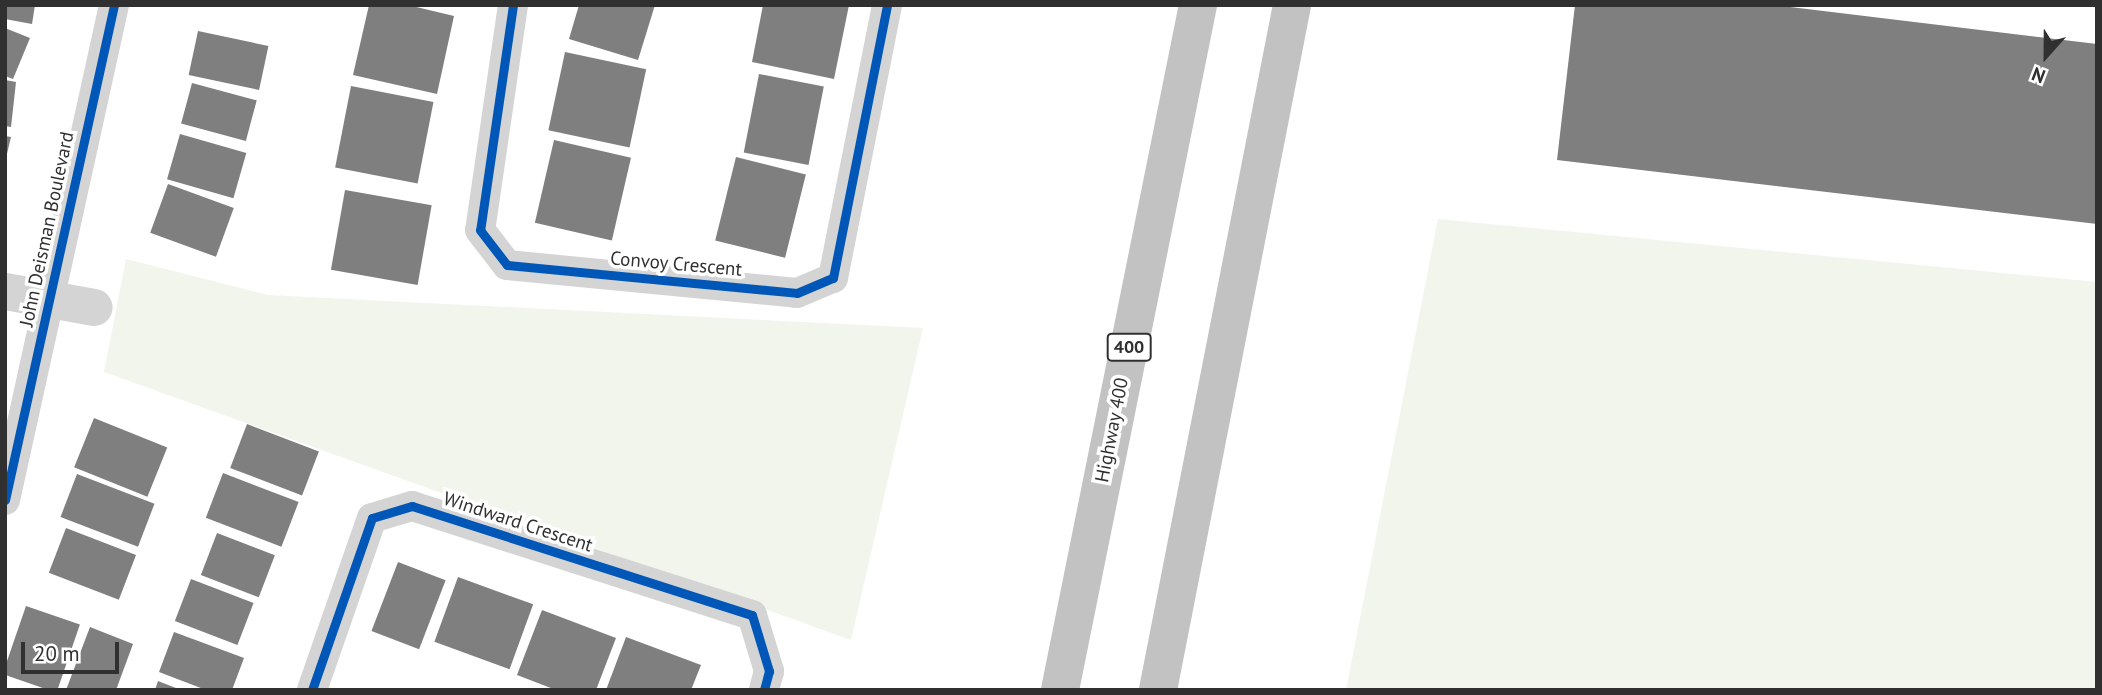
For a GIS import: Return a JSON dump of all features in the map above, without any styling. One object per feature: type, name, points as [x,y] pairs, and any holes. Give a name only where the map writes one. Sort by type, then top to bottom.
[{"type":"highway","name":"Highway 400","points":[[1060,690],[1198,5]]},
{"type":"highway","points":[[1158,690],[1293,5]]},
{"type":"street","name":"John Deisman Boulevard","points":[[5,500],[114,5]]},
{"type":"street","name":"Convoy Crescent","points":[[513,5],[480,230],[507,265],[797,293],[833,278],[887,5]]},
{"type":"street","points":[[5,291],[49,295],[94,307]]},
{"type":"street","name":"Windward Crescent","points":[[312,690],[372,518],[412,506],[752,615],[769,671],[764,690]]},
{"type":"shaded area","points":[[1438,219],[2097,282],[2097,690],[1346,690]]},
{"type":"shaded area","points":[[126,259],[268,295],[923,328],[851,640],[104,372]]},
{"type":"building","points":[[5,5],[35,5],[32,24],[5,19]]},
{"type":"building","points":[[369,5],[408,5],[454,16],[437,94],[353,75]]},
{"type":"building","points":[[579,5],[655,5],[638,60],[569,39]]},
{"type":"building","points":[[763,5],[849,5],[834,79],[752,62]]},
{"type":"building","points":[[1575,5],[1774,5],[2097,44],[2097,224],[1557,160]]},
{"type":"building","points":[[5,28],[30,38],[13,79],[5,76]]},
{"type":"building","points":[[198,31],[268,46],[259,90],[189,75]]},
{"type":"building","points":[[565,52],[646,69],[630,148],[548,130]]},
{"type":"building","points":[[759,74],[824,87],[809,165],[744,153]]},
{"type":"building","points":[[5,80],[16,82],[11,127],[5,126]]},
{"type":"building","points":[[192,83],[257,100],[246,141],[181,124]]},
{"type":"building","points":[[351,86],[433,102],[418,184],[335,167]]},
{"type":"building","points":[[180,134],[246,153],[233,198],[167,179]]},
{"type":"building","points":[[5,136],[11,137],[6,158],[5,158]]},
{"type":"building","points":[[554,140],[631,158],[612,241],[535,223]]},
{"type":"building","points":[[736,157],[806,174],[785,258],[715,240]]},
{"type":"building","points":[[168,184],[234,208],[216,257],[150,233]]},
{"type":"building","points":[[345,190],[432,205],[418,285],[331,270]]},
{"type":"building","points":[[94,418],[167,448],[147,497],[74,467]]},
{"type":"building","points":[[247,424],[319,452],[302,495],[230,468]]},
{"type":"building","points":[[223,473],[299,502],[281,547],[206,518]]},
{"type":"building","points":[[77,474],[154,504],[138,547],[61,517]]},
{"type":"building","points":[[66,528],[136,555],[119,600],[49,573]]},
{"type":"building","points":[[217,533],[275,555],[259,597],[201,575]]},
{"type":"building","points":[[398,562],[446,580],[419,649],[371,631]]},
{"type":"building","points":[[458,577],[533,604],[510,669],[434,642]]},
{"type":"building","points":[[191,579],[254,603],[237,645],[175,621]]},
{"type":"building","points":[[26,606],[80,625],[57,690],[49,690],[5,675],[5,667]]},
{"type":"building","points":[[542,610],[616,638],[596,690],[556,690],[517,675]]},
{"type":"building","points":[[90,627],[133,644],[116,690],[66,690]]},
{"type":"building","points":[[174,632],[244,658],[232,690],[206,690],[159,672]]},
{"type":"building","points":[[626,637],[701,665],[691,690],[606,690]]},
{"type":"building","points":[[158,681],[181,690],[155,690]]},
{"type":"cycle path","points":[[5,500],[114,5]]},
{"type":"cycle path","points":[[513,5],[480,230],[507,265],[797,293],[833,278],[887,5]]},
{"type":"cycle path","points":[[312,690],[372,518],[412,506],[752,615],[769,671],[764,690]]}]
